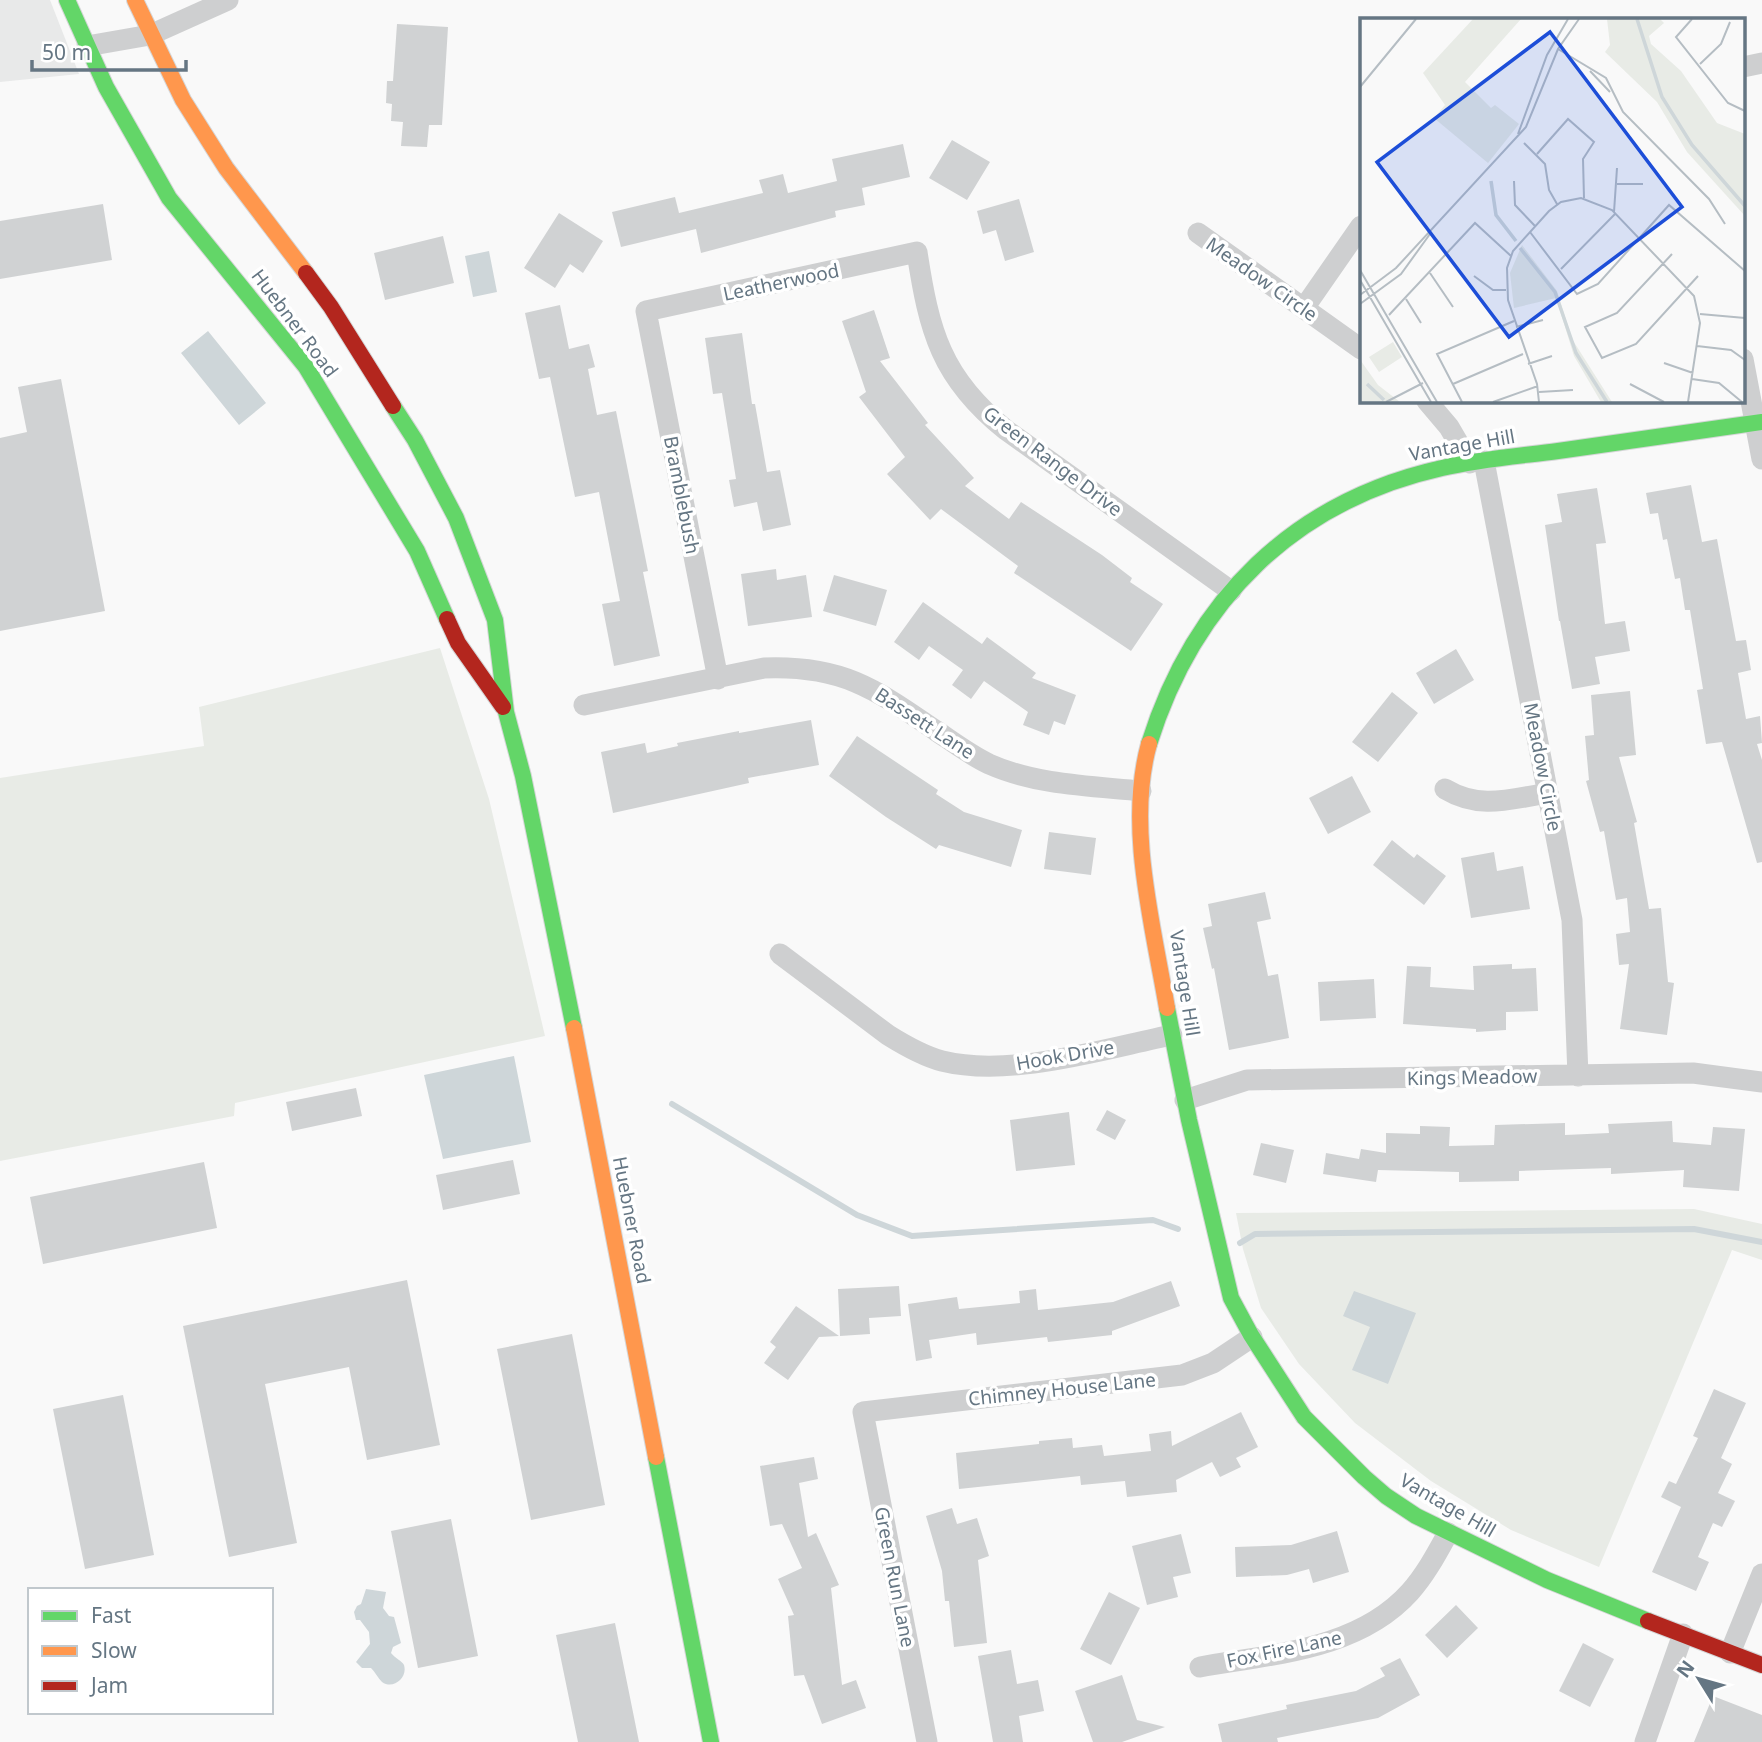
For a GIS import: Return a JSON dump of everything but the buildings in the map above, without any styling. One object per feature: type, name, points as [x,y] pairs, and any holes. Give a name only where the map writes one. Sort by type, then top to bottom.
[{"type":"main road","name":"Huebner Road","points":[[67,0],[106,88],[169,198],[356,433],[417,551],[458,643],[506,712]]},
{"type":"main road","name":"Huebner Road","points":[[135,0],[183,100],[226,168],[331,307],[389,410],[456,518],[495,620],[506,712],[523,776],[551,909],[712,1740]]},
{"type":"main road","name":"Vantage Hill","points":[[1759,423],[1477,462],[1406,476],[1333,507],[1299,528],[1268,553],[1231,591],[1193,642],[1174,677],[1152,740],[1141,791],[1146,876],[1172,1035],[1232,1300],[1252,1337],[1308,1422],[1395,1503],[1448,1532],[1522,1570],[1762,1665]]},
{"type":"street","points":[[86,46],[150,35],[228,0]]},
{"type":"street","points":[[1744,67],[1762,63]]},
{"type":"street","points":[[1304,308],[1360,227]]},
{"type":"street","name":"Meadow Circle","points":[[1198,233],[1360,348]]},
{"type":"street","name":"Leatherwood","points":[[646,312],[916,252]]},
{"type":"street","name":"Green Range Drive","points":[[916,252],[925,306],[938,347],[954,376],[974,401],[1006,430],[1231,591]]},
{"type":"street","name":"Bramblebush","points":[[646,312],[718,678]]},
{"type":"street","points":[[1744,363],[1759,423],[1762,459]]},
{"type":"street","name":"Meadow Circle","points":[[1428,402],[1477,462],[1548,793],[1572,920],[1578,1076]]},
{"type":"street","name":"Bassett Lane","points":[[584,705],[764,668],[785,667],[825,672],[845,677],[883,694],[972,755],[1009,772],[1049,782],[1141,791]]},
{"type":"street","points":[[1445,789],[1461,798],[1485,803],[1548,793]]},
{"type":"street","name":"Hook Drive","points":[[780,954],[896,1041],[940,1061],[977,1066],[1017,1066],[1172,1035]]},
{"type":"street","name":"Kings Meadow","points":[[1185,1100],[1247,1080],[1693,1073],[1762,1082]]},
{"type":"street","name":"Chimney House Lane","points":[[863,1412],[1182,1376],[1213,1363],[1252,1337]]},
{"type":"street","name":"Green Run Lane","points":[[863,1412],[927,1742]]},
{"type":"street","name":"Fox Fire Lane","points":[[1200,1667],[1314,1646],[1349,1636],[1381,1618],[1408,1595],[1420,1581],[1448,1532]]},
{"type":"street","points":[[1730,1653],[1762,1574]]},
{"type":"street","points":[[1644,1742],[1682,1634]]},
{"type":"shaded area","points":[[0,0],[50,0],[79,74],[0,82]]},
{"type":"shaded area","points":[[489,251],[497,292],[473,297],[465,256]]},
{"type":"shaded area","points":[[208,331],[266,403],[239,425],[181,353]]},
{"type":"shaded area","points":[[440,648],[489,799],[545,1036],[235,1103],[234,1116],[0,1161],[0,778],[204,746],[199,707]]},
{"type":"shaded area","points":[[514,1056],[531,1142],[443,1159],[424,1075]]},
{"type":"shaded area","points":[[1694,1209],[1762,1224],[1762,1260],[1732,1250],[1599,1567],[1511,1530],[1431,1481],[1355,1423],[1299,1364],[1261,1308],[1243,1249],[1236,1213]]},
{"type":"shaded area","points":[[1354,1291],[1416,1313],[1388,1384],[1352,1370],[1370,1327],[1343,1316]]},
{"type":"shaded area","points":[[366,1589],[386,1592],[383,1608],[389,1616],[394,1617],[401,1643],[393,1647],[391,1653],[404,1665],[405,1670],[402,1678],[395,1684],[382,1682],[371,1668],[362,1668],[356,1662],[370,1644],[369,1632],[360,1620],[356,1620],[354,1612],[361,1604]]},
{"type":"waterway","points":[[672,1104],[857,1215],[912,1236],[1153,1220],[1178,1229]]},
{"type":"waterway","points":[[1240,1243],[1255,1234],[1694,1229],[1762,1242]]},
{"type":"traffic: fast","points":[[67,0],[106,87],[169,198],[306,367],[417,551],[447,619]]},
{"type":"traffic: fast","points":[[393,406],[415,440],[456,518],[495,620],[506,712],[523,776],[574,1028]]},
{"type":"traffic: fast","points":[[1149,744],[1168,692],[1193,645],[1222,602],[1257,564],[1296,532],[1340,505],[1389,483],[1456,465],[1762,422]]},
{"type":"traffic: fast","points":[[1167,1008],[1189,1120],[1231,1298],[1251,1335],[1304,1417],[1364,1477],[1416,1516],[1547,1580],[1648,1621]]},
{"type":"traffic: fast","points":[[656,1457],[711,1742]]},
{"type":"traffic: slow","points":[[135,0],[183,100],[226,168],[306,273]]},
{"type":"traffic: slow","points":[[1149,744],[1140,808],[1141,842],[1149,910],[1167,1008]]},
{"type":"traffic: slow","points":[[574,1028],[656,1457]]},
{"type":"traffic: jam","points":[[306,273],[331,307],[393,406]]},
{"type":"traffic: jam","points":[[447,619],[458,643],[503,707]]},
{"type":"traffic: jam","points":[[1648,1621],[1762,1665]]}]
